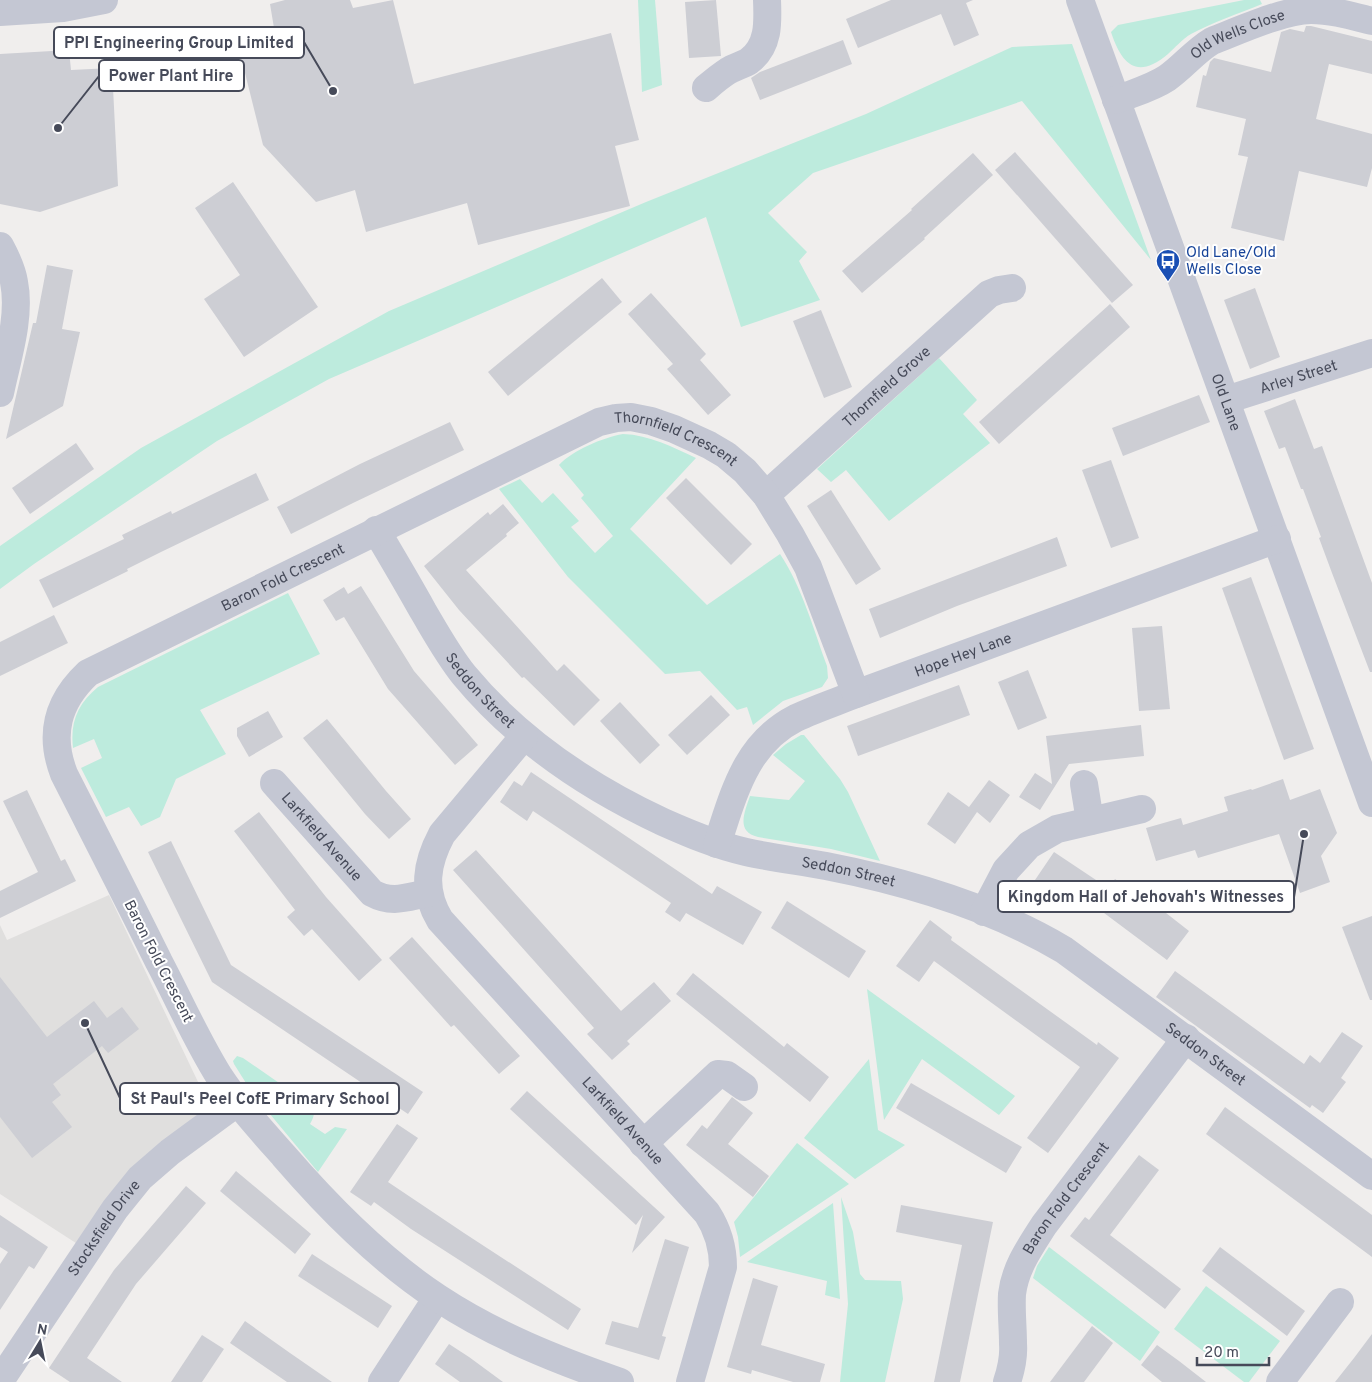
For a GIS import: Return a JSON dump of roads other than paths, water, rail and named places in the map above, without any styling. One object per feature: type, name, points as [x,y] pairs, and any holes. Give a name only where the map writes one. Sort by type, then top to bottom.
[{"type":"street","points":[[0,12],[63,8],[104,0]]},
{"type":"street","points":[[706,88],[728,71],[749,61],[760,49],[766,36],[768,22],[767,0]]},
{"type":"street","name":"Old Lane","points":[[1080,0],[1277,539],[1365,764],[1372,803]]},
{"type":"street","name":"Old Wells Close","points":[[1116,100],[1158,84],[1168,78],[1201,48],[1212,41],[1294,12],[1310,10],[1329,11],[1372,21]]},
{"type":"street","points":[[0,246],[14,282],[16,312],[0,393]]},
{"type":"street","name":"Thornfield Grove","points":[[766,495],[989,294],[998,290],[1012,288]]},
{"type":"street","name":"Arley Street","points":[[1226,400],[1372,354]]},
{"type":"street","name":"Thornfield Crescent","points":[[376,530],[600,422],[631,417],[651,421],[709,445],[745,471],[766,495],[808,567],[856,694]]},
{"type":"street","name":"Seddon Street","points":[[376,530],[442,643],[464,674],[524,736],[581,777],[619,800],[684,832],[717,844],[744,852],[827,867],[893,882],[984,912],[1035,933],[1064,950],[1372,1176]]},
{"type":"street","name":"Baron Fold Crescent","points":[[376,530],[88,673],[76,684],[61,710],[57,726],[58,758],[64,774],[204,1049],[238,1102],[312,1188],[361,1238],[437,1298],[479,1323],[523,1344],[572,1365],[620,1382]]},
{"type":"street","name":"Hope Hey Lane","points":[[717,844],[737,784],[750,758],[763,742],[796,718],[856,694],[1277,539]]},
{"type":"street","name":"Larkfield Avenue","points":[[524,736],[442,834],[434,849],[429,866],[428,893],[432,908],[440,920],[707,1213],[716,1226],[722,1246],[723,1267],[690,1382]]},
{"type":"street","name":"Larkfield Avenue","points":[[274,783],[372,893],[382,898],[393,900],[428,893]]},
{"type":"street","points":[[1084,784],[1090,821]]},
{"type":"street","points":[[984,912],[1006,870],[1028,845],[1057,828],[1142,810]]},
{"type":"street","name":"Baron Fold Crescent","points":[[1007,1382],[1014,1346],[1011,1312],[1012,1293],[1017,1272],[1026,1253],[1050,1218],[1186,1038]]},
{"type":"street","points":[[643,1144],[718,1074],[728,1075],[744,1087]]},
{"type":"street","name":"Stocksfield Drive","points":[[0,1381],[115,1209],[140,1178],[170,1152],[238,1102]]},
{"type":"street","points":[[382,1382],[437,1298]]},
{"type":"street","points":[[1280,1382],[1340,1302]]},
{"type":"place","name":"PPI Engineering Group Limited","points":[[333,91]]},
{"type":"place","name":"Power Plant Hire","points":[[58,128]]},
{"type":"place","name":"Old Lane/Old Wells Close","points":[[1168,282]]},
{"type":"place","name":"Kingdom Hall of Jehovah's Witnesses","points":[[1304,834]]},
{"type":"place","name":"St Paul's Peel CofE Primary School","points":[[85,1023]]}]
